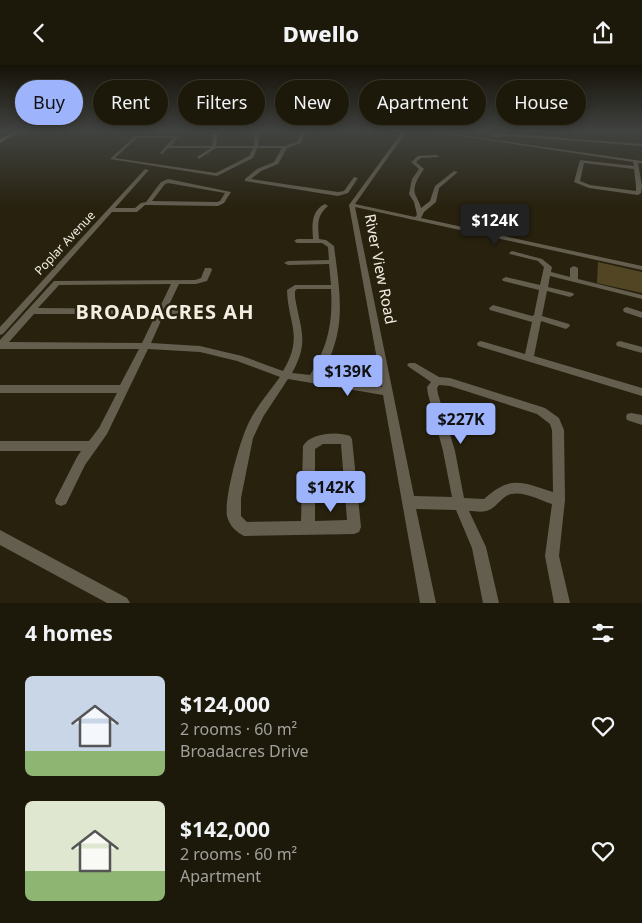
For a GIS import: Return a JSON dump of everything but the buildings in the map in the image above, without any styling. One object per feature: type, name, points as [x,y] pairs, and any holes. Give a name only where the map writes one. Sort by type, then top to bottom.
[{"type":"street","points":[[114,157],[112,159],[216,176],[251,157]]},
{"type":"street","points":[[279,157],[276,163],[259,170],[247,180],[338,194],[346,192],[356,178]]},
{"type":"street","name":"River View Road","points":[[387,157],[353,209],[428,603]]},
{"type":"street","points":[[418,216],[416,201],[412,194],[414,180],[421,168],[414,161],[420,157]]},
{"type":"street","points":[[607,157],[642,162]]},
{"type":"street","points":[[634,161],[636,168],[638,193],[589,186],[577,182],[582,161],[636,168]]},
{"type":"street","name":"Poplar Avenue","points":[[0,332],[147,170]]},
{"type":"street","points":[[418,216],[434,201],[435,190],[438,186],[456,173]]},
{"type":"street","points":[[113,208],[139,209],[148,203],[163,183],[168,181],[228,192],[222,202],[218,204],[148,203]]},
{"type":"street","points":[[316,241],[316,217],[319,210],[325,206]]},
{"type":"street","points":[[353,209],[369,208],[418,216],[642,267]]},
{"type":"street","points":[[297,241],[316,241],[330,244],[332,262],[336,320],[334,339],[312,380]]},
{"type":"street","points":[[512,253],[545,262],[548,267],[528,357]]},
{"type":"street","points":[[288,263],[332,262]]},
{"type":"street","points":[[574,268],[574,279]]},
{"type":"street","points":[[0,346],[53,286],[62,282],[202,281],[208,270]]},
{"type":"street","points":[[546,273],[642,297]]},
{"type":"street","points":[[506,279],[570,295]]},
{"type":"street","points":[[61,500],[81,461],[103,431],[163,312],[176,282]]},
{"type":"street","points":[[308,527],[309,446],[321,439],[346,439],[354,527],[244,529],[233,516],[240,466],[247,439],[255,421],[293,361],[299,342],[291,302],[291,290],[296,287],[334,287]]},
{"type":"street","points":[[493,308],[566,326]]},
{"type":"street","points":[[627,310],[642,315]]},
{"type":"street","points":[[31,311],[190,312]]},
{"type":"street","points":[[481,344],[642,392]]},
{"type":"street","points":[[620,344],[642,350]]},
{"type":"street","points":[[0,346],[181,347],[221,353],[285,375],[388,392]]},
{"type":"street","points":[[412,365],[437,381],[445,381],[541,411],[552,418],[558,430],[559,500],[552,556],[562,603]]},
{"type":"street","points":[[437,381],[432,387],[433,395],[449,451],[460,503],[479,547],[491,603]]},
{"type":"street","points":[[0,389],[124,389]]},
{"type":"street","points":[[0,446],[92,446]]},
{"type":"street","points":[[409,502],[486,505],[499,493],[511,488],[530,490],[559,500]]},
{"type":"street","points":[[0,537],[122,603]]},
{"type":"shaded area","points":[[598,262],[642,272],[642,293],[597,283]]},
{"type":"district","name":"BROADACRES AH","points":[[165,312]]}]
